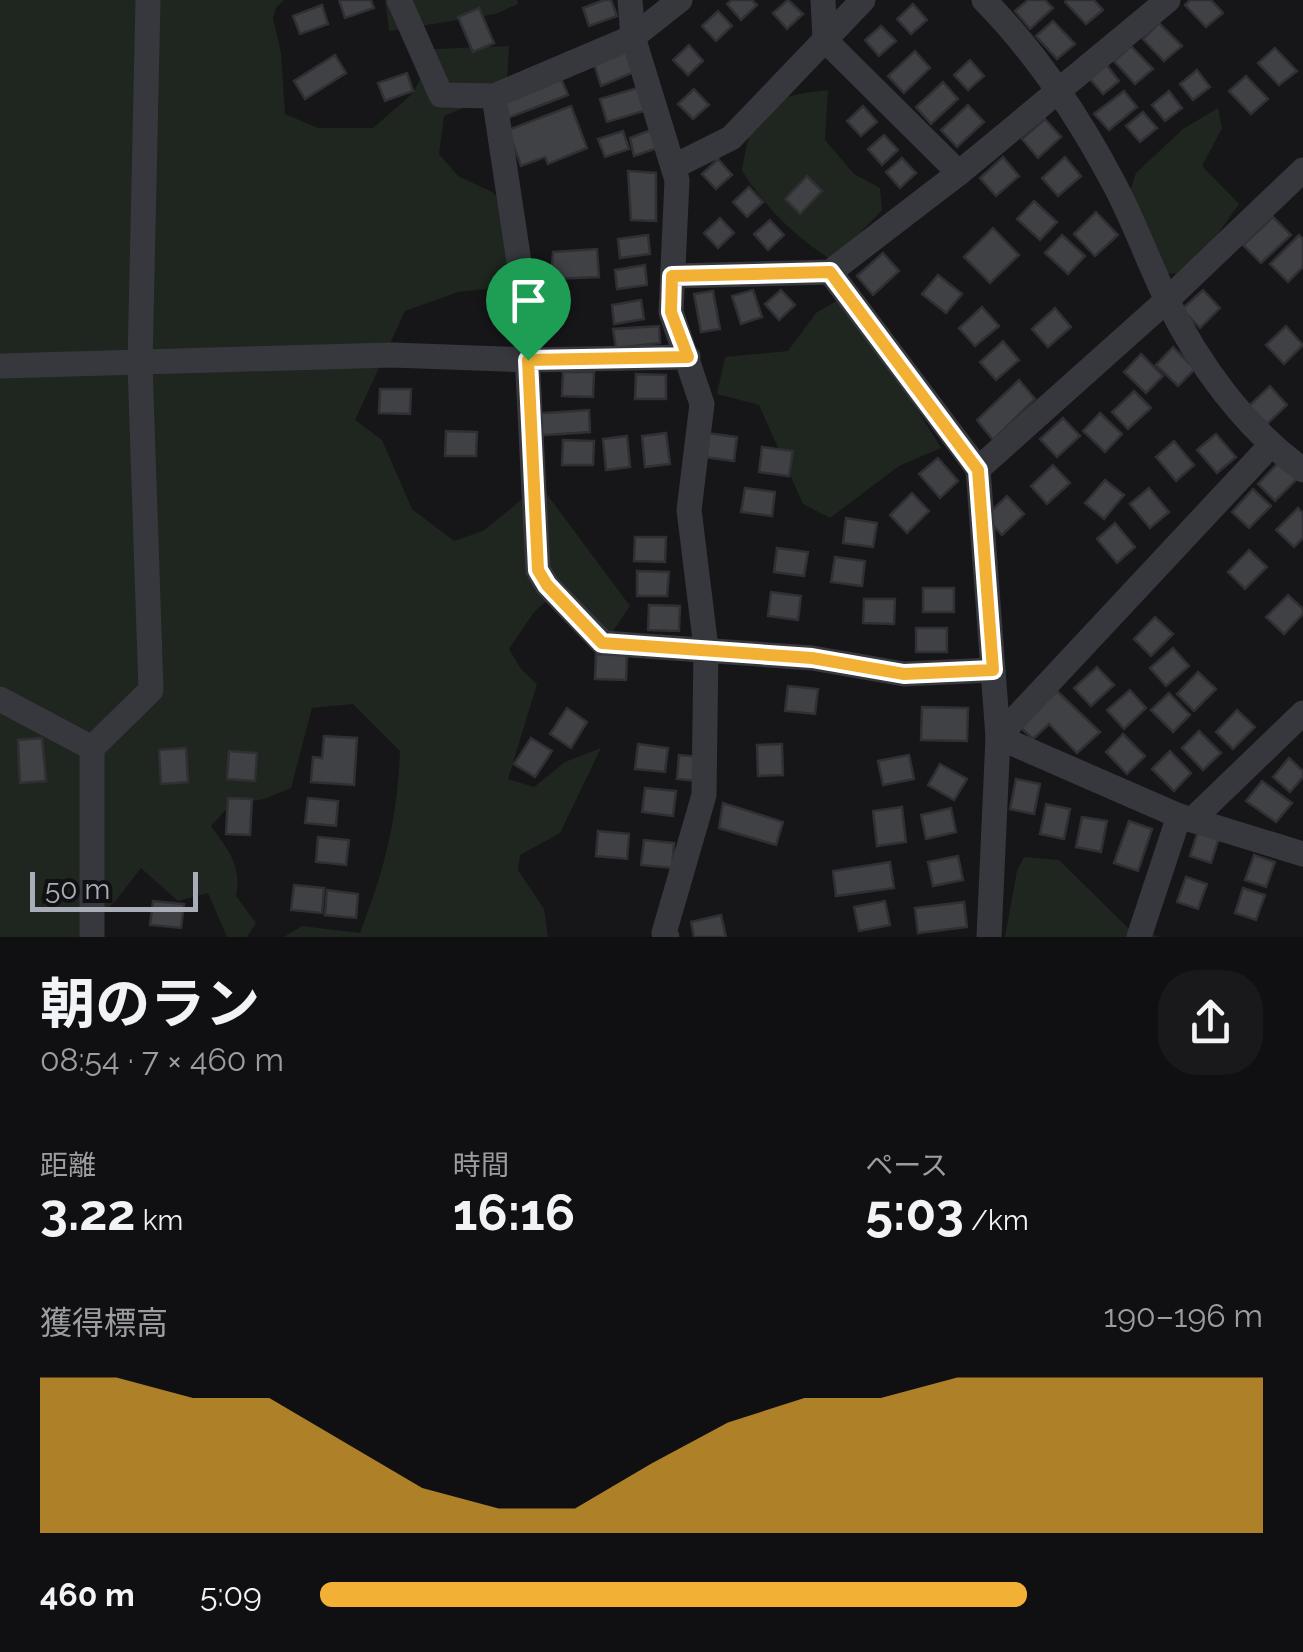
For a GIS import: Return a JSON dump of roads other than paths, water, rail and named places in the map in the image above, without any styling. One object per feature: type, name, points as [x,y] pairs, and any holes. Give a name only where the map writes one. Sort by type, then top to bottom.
[{"type":"street","points":[[92,937],[92,748],[151,690],[140,364],[148,0]]},
{"type":"street","points":[[399,0],[441,95],[494,96],[633,38],[680,0]]},
{"type":"street","points":[[630,0],[633,38],[677,180],[671,312],[702,404],[689,510],[706,648],[704,795],[664,933],[667,937]]},
{"type":"street","points":[[823,0],[825,40],[958,173]]},
{"type":"street","points":[[673,167],[732,138],[862,0]]},
{"type":"street","points":[[984,0],[1022,39],[1059,90],[1112,180],[1167,300],[1214,380],[1270,446],[1303,470]]},
{"type":"street","points":[[672,276],[830,272],[958,173],[1168,0]]},
{"type":"street","points":[[494,96],[524,295],[538,570],[547,585],[602,643],[812,658],[904,674],[993,670]]},
{"type":"street","points":[[978,470],[1167,300],[1303,170]]},
{"type":"street","points":[[830,272],[978,470],[998,736],[989,937]]},
{"type":"street","points":[[0,366],[392,356],[528,360],[688,357]]},
{"type":"street","points":[[998,736],[1270,446]]},
{"type":"street","points":[[0,699],[92,748]]},
{"type":"street","points":[[1138,937],[1185,818],[1303,713]]},
{"type":"street","points":[[998,736],[1185,818],[1303,854]]}]
